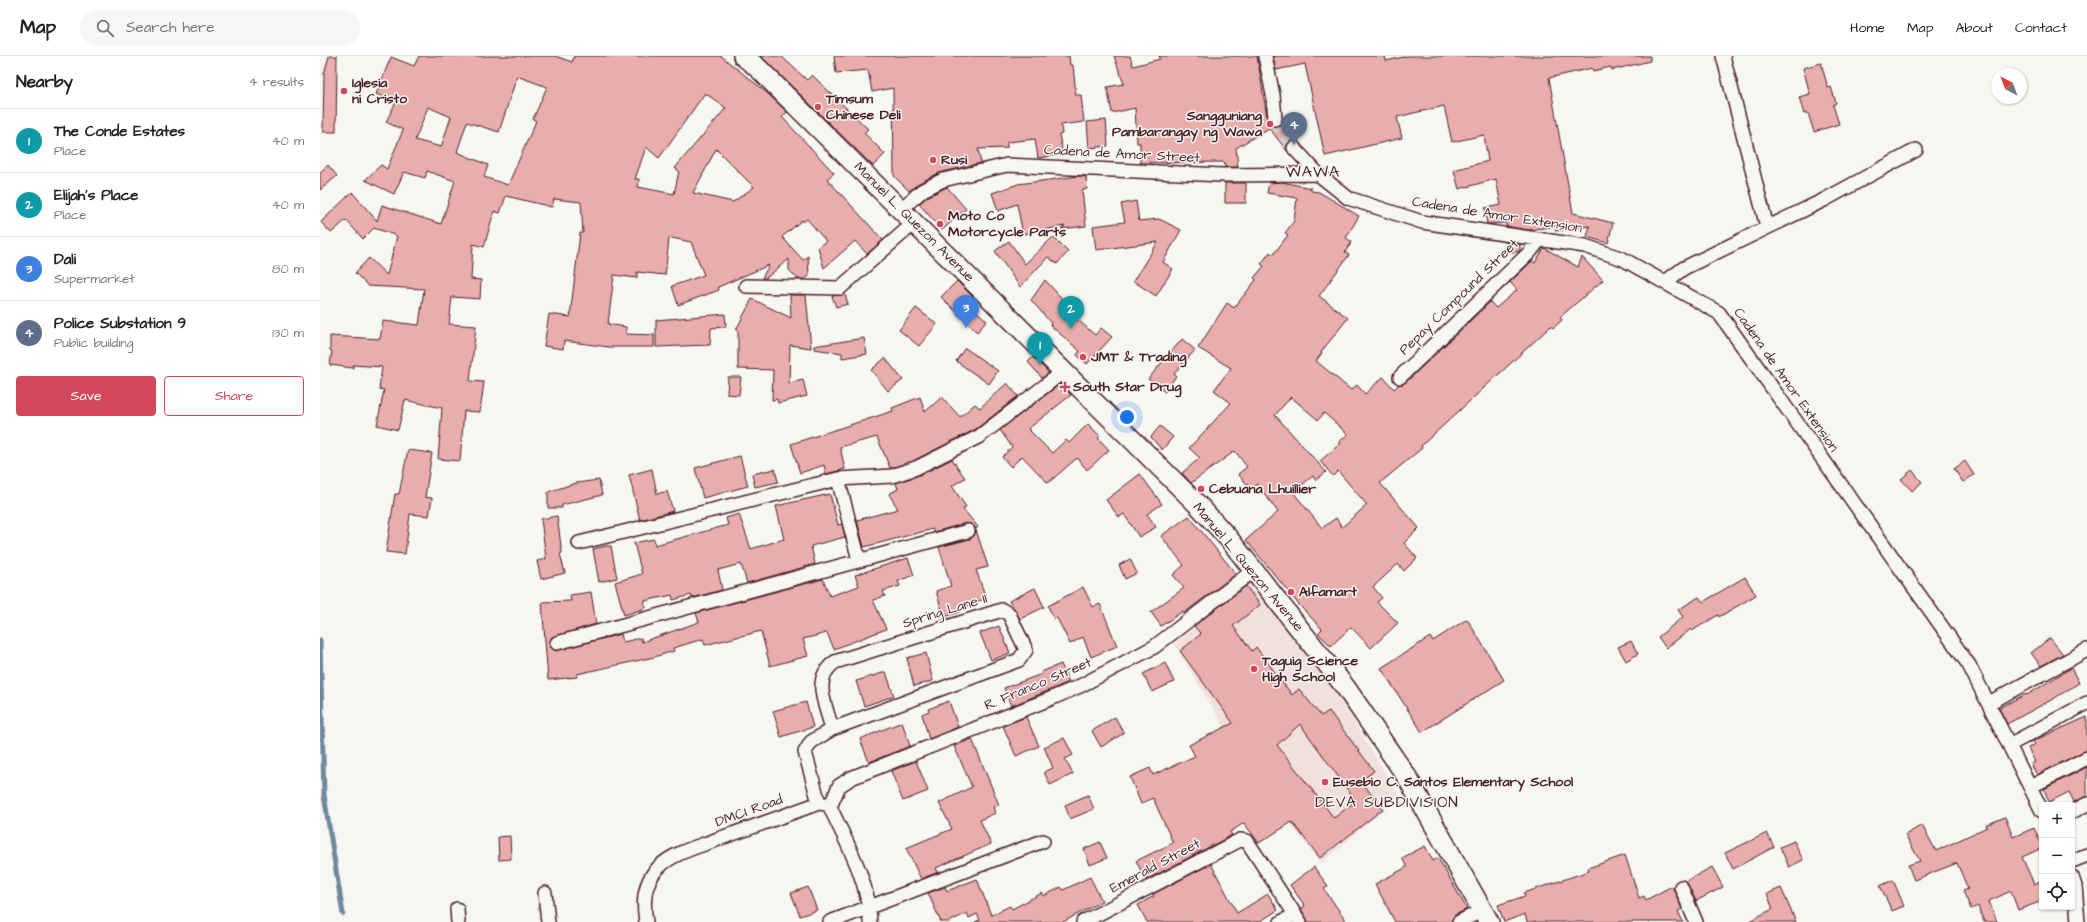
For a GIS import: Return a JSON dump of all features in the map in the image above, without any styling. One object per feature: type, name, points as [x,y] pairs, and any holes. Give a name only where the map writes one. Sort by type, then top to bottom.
[{"type":"main road","name":"Manuel L. Quezon Avenue","points":[[743,56],[758,68],[901,209],[1200,507],[1254,570],[1346,688],[1400,766],[1486,916]]},
{"type":"street","points":[[1265,56],[1273,95],[1275,119]]},
{"type":"street","points":[[1723,56],[1767,228]]},
{"type":"street","points":[[1294,148],[1318,174]]},
{"type":"street","points":[[1665,282],[1684,268],[1824,200],[1916,150]]},
{"type":"street","name":"Cadena de Amor Street","points":[[901,209],[923,190],[943,180],[1007,165],[1222,175],[1318,174]]},
{"type":"street","name":"Cadena de Amor Extension","points":[[1318,174],[1348,198],[1422,222],[1585,246],[1623,259],[1719,313],[1969,665],[2039,805]]},
{"type":"street","points":[[746,286],[840,288],[914,223]]},
{"type":"street","name":"Pepay Compound Street","points":[[1400,377],[1524,257],[1540,239]]},
{"type":"street","points":[[579,543],[838,479],[892,476],[916,468],[980,436],[1064,371]]},
{"type":"street","points":[[838,479],[859,560]]},
{"type":"street","points":[[557,643],[968,531]]},
{"type":"street","name":"R. Franco Street","points":[[824,805],[839,786],[851,778],[1056,696],[1154,647],[1254,570]]},
{"type":"street","name":"Spring Lane II","points":[[824,805],[806,749],[811,742],[832,729],[1019,660],[1026,650],[1009,614],[1002,610],[836,662],[825,672],[821,684],[832,729]]},
{"type":"street","points":[[1989,703],[2087,650]]},
{"type":"street","points":[[2009,745],[2087,704]]},
{"type":"street","points":[[2030,787],[2087,758]]},
{"type":"street","points":[[2075,810],[2087,804]]},
{"type":"street","points":[[824,805],[864,882],[870,907],[870,922]]},
{"type":"street","name":"DMCI Road","points":[[646,922],[644,909],[645,890],[652,875],[665,862],[686,851],[824,805]]},
{"type":"street","name":"Emerald Street","points":[[1083,922],[1237,840],[1247,842],[1297,918]]},
{"type":"street","points":[[830,922],[1043,841]]},
{"type":"street","points":[[2075,860],[2087,855]]},
{"type":"street","points":[[2075,886],[2078,922]]},
{"type":"street","points":[[1681,887],[1696,922]]},
{"type":"street","points":[[545,892],[548,922]]},
{"type":"street","points":[[1459,922],[1486,916]]},
{"type":"street","points":[[1281,922],[1297,918]]},
{"type":"shaded area","points":[[1255,579],[1338,695],[1399,796],[1321,864],[1249,768],[1174,643]]},
{"type":"building","points":[[329,56],[337,56],[336,132],[323,132],[324,74]]},
{"type":"building","points":[[419,56],[555,56],[572,62],[574,56],[721,56],[767,93],[787,112],[782,117],[834,173],[827,179],[883,240],[867,254],[855,241],[824,268],[818,247],[826,241],[807,219],[803,222],[802,220],[782,237],[803,260],[808,256],[809,276],[805,279],[798,279],[789,270],[789,259],[766,278],[762,278],[769,265],[718,287],[719,290],[678,305],[672,286],[704,275],[691,242],[672,238],[669,239],[665,275],[637,272],[637,278],[614,275],[608,324],[626,327],[626,334],[654,335],[654,347],[609,347],[564,341],[563,349],[544,346],[549,314],[570,317],[580,233],[583,233],[581,202],[554,199],[552,207],[506,196],[500,213],[494,211],[484,247],[473,244],[471,279],[481,280],[480,299],[452,297],[449,324],[476,326],[470,381],[484,382],[480,412],[464,411],[460,461],[438,459],[442,408],[405,400],[398,430],[377,425],[384,390],[379,389],[382,367],[353,365],[353,368],[330,365],[332,351],[330,350],[330,336],[380,339],[383,321],[419,325],[424,289],[368,286],[355,273],[369,258],[387,275],[397,236],[374,228],[363,239],[346,220],[331,233],[321,222],[352,192],[377,221],[382,205],[441,224],[455,181],[427,171],[425,178],[404,172],[394,194],[365,180],[381,165],[387,169],[403,130],[386,122],[396,102],[376,94],[391,57],[414,66]],"holes":[[[517,76],[547,87],[533,119],[536,121],[508,185],[484,177],[488,165],[457,152],[467,122],[499,132]],[[705,93],[726,108],[675,168],[679,171],[674,194],[638,187],[639,179],[635,179],[646,147],[659,158]],[[428,107],[451,117],[441,147],[415,140]],[[716,149],[754,187],[733,202],[693,193]]]},
{"type":"building","points":[[761,56],[781,56],[807,80],[812,75],[868,129],[864,133],[885,154],[873,166]]},
{"type":"building","points":[[834,56],[1069,56],[1070,65],[1073,65],[1076,95],[1081,95],[1084,122],[1061,125],[1062,134],[1059,135],[1063,154],[1038,158],[1035,139],[1007,142],[1007,148],[978,149],[981,163],[939,173],[919,183],[909,191],[894,176],[893,88],[872,92],[868,70],[836,73]]},
{"type":"building","points":[[1114,56],[1130,56],[1133,66],[1160,59],[1159,56],[1257,56],[1268,123],[1276,127],[1282,123],[1283,118],[1295,140],[1288,142],[1287,151],[1269,128],[1236,148],[1238,167],[1225,167],[1224,162],[1140,163],[1140,143],[1137,143],[1135,108],[1112,113],[1107,87],[1124,84]]},
{"type":"building","points":[[1273,56],[1385,56],[1386,61],[1408,56],[1650,56],[1650,61],[1612,70],[1611,67],[1593,71],[1592,68],[1549,78],[1573,213],[1613,223],[1608,243],[1587,237],[1590,226],[1555,231],[1558,226],[1528,230],[1506,226],[1506,223],[1487,224],[1485,208],[1501,205],[1496,179],[1459,189],[1454,170],[1488,161],[1484,135],[1452,142],[1444,106],[1397,117],[1402,138],[1325,156],[1305,64],[1276,70]]},
{"type":"building","points":[[1821,63],[1828,88],[1831,87],[1836,103],[1833,105],[1839,124],[1814,132],[1808,113],[1804,114],[1799,97],[1810,94],[1803,68]]},
{"type":"building","points":[[1106,120],[1108,146],[1089,148],[1087,122]]},
{"type":"building","points":[[328,165],[337,176],[320,190],[320,172]]},
{"type":"building","points":[[1079,176],[1086,177],[1087,189],[1082,190],[1086,226],[1061,229],[1065,226],[1023,234],[1017,204],[998,211],[992,193],[1018,184]]},
{"type":"building","points":[[1282,182],[1311,188],[1311,191],[1319,192],[1359,216],[1346,238],[1352,242],[1345,252],[1349,255],[1319,296],[1348,318],[1321,352],[1322,353],[1316,361],[1351,390],[1357,385],[1365,394],[1383,377],[1394,389],[1398,385],[1405,383],[1490,302],[1496,308],[1517,290],[1510,282],[1532,261],[1535,263],[1544,248],[1578,267],[1582,257],[1603,280],[1560,317],[1562,320],[1553,328],[1551,326],[1421,446],[1422,448],[1380,483],[1419,528],[1404,543],[1417,558],[1404,571],[1398,564],[1373,587],[1382,598],[1377,602],[1398,623],[1371,648],[1351,627],[1331,646],[1318,633],[1322,629],[1300,606],[1246,540],[1278,512],[1257,484],[1251,489],[1238,474],[1247,467],[1235,451],[1191,483],[1182,473],[1200,458],[1189,448],[1231,403],[1214,390],[1231,368],[1198,348],[1227,303],[1234,308],[1256,280],[1254,278],[1264,266],[1261,264],[1270,252],[1273,255],[1288,235],[1285,233],[1294,221],[1297,198],[1267,193],[1269,183]],"holes":[[[1291,397],[1318,420],[1324,413],[1348,434],[1339,442],[1341,443],[1320,461],[1333,476],[1338,471],[1367,505],[1342,527],[1336,518],[1322,528],[1293,492],[1313,476],[1316,480],[1326,472],[1275,415]]]},
{"type":"building","points":[[1225,183],[1246,183],[1246,203],[1225,203]]},
{"type":"building","points":[[947,187],[966,209],[942,230],[919,204],[927,197]]},
{"type":"building","points":[[1136,201],[1139,221],[1159,219],[1181,230],[1163,262],[1173,269],[1156,296],[1133,281],[1158,242],[1096,250],[1093,226],[1125,222],[1121,204]]},
{"type":"building","points":[[1053,237],[1068,252],[1057,264],[1048,257],[1020,287],[995,251],[1009,241],[1025,264]]},
{"type":"building","points":[[1505,242],[1520,245],[1520,250],[1518,252],[1508,252],[1508,243]]},
{"type":"building","points":[[1045,280],[1066,303],[1062,306],[1095,335],[1101,328],[1112,337],[1087,364],[1077,355],[1080,351],[1050,325],[1051,323],[1031,300]]},
{"type":"building","points":[[957,281],[973,297],[967,302],[987,321],[977,332],[941,297]]},
{"type":"building","points":[[845,294],[848,304],[836,307],[832,296]]},
{"type":"building","points":[[790,295],[806,295],[811,348],[790,345],[789,383],[803,380],[807,396],[778,403],[777,399],[772,400],[773,370],[738,369],[738,331],[736,330],[752,299],[791,318]]},
{"type":"building","points":[[916,308],[937,324],[919,346],[899,330]]},
{"type":"building","points":[[725,314],[726,327],[711,328],[710,345],[656,347],[656,320]]},
{"type":"building","points":[[864,338],[867,354],[842,358],[842,353],[814,349],[814,346]]},
{"type":"building","points":[[1182,339],[1195,350],[1174,374],[1176,376],[1165,392],[1148,379]]},
{"type":"building","points":[[965,348],[998,371],[989,384],[956,361]]},
{"type":"building","points":[[1033,357],[1049,373],[1042,378],[1028,362]]},
{"type":"building","points":[[885,358],[903,380],[888,391],[871,370]]},
{"type":"building","points":[[728,377],[741,377],[739,395],[727,394]]},
{"type":"building","points":[[1007,383],[1018,396],[976,429],[913,461],[890,468],[877,437],[840,447],[845,469],[826,474],[824,465],[800,473],[791,444],[893,411],[892,408],[920,397],[925,412],[942,397],[960,417],[975,404],[980,408]]},
{"type":"building","points":[[1060,384],[1071,395],[1028,429],[1052,453],[1066,440],[1069,443],[1088,424],[1100,436],[1098,438],[1109,450],[1087,470],[1077,458],[1048,483],[1022,456],[1011,467],[1002,457],[1012,447],[1000,430]]},
{"type":"building","points":[[1160,426],[1173,437],[1162,450],[1151,437]]},
{"type":"building","points":[[408,450],[432,453],[425,497],[432,498],[429,516],[410,514],[405,554],[386,552],[395,494],[399,494]]},
{"type":"building","points":[[740,456],[748,486],[703,498],[695,468]]},
{"type":"building","points":[[952,459],[965,478],[952,486],[966,507],[963,509],[978,527],[976,529],[973,525],[966,523],[934,532],[933,529],[864,547],[857,520],[898,509],[889,494],[898,489],[896,483],[920,475]]},
{"type":"building","points":[[1965,461],[1974,475],[1963,482],[1954,469]]},
{"type":"building","points":[[652,469],[657,494],[667,491],[673,511],[640,520],[629,475]]},
{"type":"building","points":[[775,469],[778,482],[755,487],[752,474]]},
{"type":"building","points":[[1912,470],[1922,482],[1912,491],[1901,479]]},
{"type":"building","points":[[1140,474],[1162,504],[1147,514],[1156,527],[1139,537],[1124,514],[1119,517],[1106,500]]},
{"type":"building","points":[[599,480],[602,495],[562,505],[562,508],[548,508],[548,492],[576,483]]},
{"type":"building","points":[[830,494],[838,525],[842,524],[845,537],[811,546],[815,564],[747,583],[741,564],[718,570],[722,590],[692,598],[691,595],[673,600],[672,595],[644,601],[646,608],[624,615],[615,582],[642,574],[634,543],[654,539],[655,545],[728,525],[726,518],[739,514],[751,549],[784,539],[776,506]]},
{"type":"building","points":[[557,516],[562,553],[560,554],[565,573],[541,579],[537,561],[546,559],[541,519]]},
{"type":"building","points":[[1189,516],[1236,574],[1184,613],[1183,611],[1161,626],[1151,612],[1184,588],[1173,575],[1184,565],[1161,536]]},
{"type":"building","points":[[976,530],[988,567],[976,570],[986,598],[959,609],[960,612],[944,617],[936,591],[951,586],[939,547],[970,539],[974,536]]},
{"type":"building","points":[[611,546],[617,578],[599,582],[593,549]]},
{"type":"building","points":[[908,558],[914,575],[898,581],[900,586],[883,591],[885,596],[873,600],[886,629],[834,649],[827,633],[803,639],[808,656],[770,666],[761,631],[705,645],[703,639],[673,648],[674,651],[654,657],[577,674],[577,677],[548,680],[542,602],[571,601],[570,595],[591,592],[596,624],[552,637],[549,645],[555,651],[621,634],[623,642],[641,638],[642,642],[699,622],[696,613],[823,579],[830,596],[859,586],[855,575]]},
{"type":"building","points":[[1130,559],[1137,573],[1125,579],[1119,565]]},
{"type":"building","points":[[1745,577],[1756,595],[1719,617],[1718,615],[1692,631],[1691,629],[1666,648],[1658,637],[1683,617],[1678,610],[1699,597],[1703,602]]},
{"type":"building","points":[[1246,586],[1260,605],[1233,626],[1252,651],[1256,647],[1292,695],[1299,689],[1321,716],[1329,711],[1374,771],[1361,781],[1383,809],[1320,858],[1292,822],[1259,843],[1244,823],[1230,832],[1232,835],[1146,880],[1136,861],[1173,843],[1153,798],[1141,804],[1130,777],[1150,768],[1153,775],[1195,756],[1189,745],[1233,723],[1180,651],[1201,634],[1194,626]],"holes":[[[1300,724],[1356,801],[1334,818],[1277,745]]]},
{"type":"building","points":[[1083,587],[1093,607],[1100,604],[1117,646],[1091,657],[1083,637],[1070,644],[1057,618],[1054,619],[1048,606]]},
{"type":"building","points":[[1035,588],[1044,607],[1020,619],[1009,601]]},
{"type":"building","points":[[1467,619],[1504,680],[1422,732],[1381,668],[1430,637],[1433,641]]},
{"type":"building","points":[[999,626],[1010,653],[991,660],[980,633]]},
{"type":"building","points":[[2050,638],[2063,654],[2041,666],[2031,653]]},
{"type":"building","points":[[1631,641],[1638,654],[1626,661],[1618,647]]},
{"type":"building","points":[[926,653],[933,681],[914,686],[907,658]]},
{"type":"building","points":[[1165,663],[1174,682],[1152,692],[1143,674]]},
{"type":"building","points":[[1061,664],[1069,682],[1011,706],[1004,688],[1042,674],[1041,672]]},
{"type":"building","points":[[2071,668],[2079,683],[2007,724],[1999,708],[2026,694],[2027,695]]},
{"type":"building","points":[[886,672],[894,696],[864,706],[856,681]]},
{"type":"building","points":[[949,701],[958,727],[929,739],[922,714],[929,711],[928,709]]},
{"type":"building","points":[[806,702],[813,727],[781,737],[773,711]]},
{"type":"building","points":[[1026,717],[1039,746],[1016,756],[1003,726]]},
{"type":"building","points":[[1115,717],[1124,733],[1101,747],[1092,731]]},
{"type":"building","points":[[2087,717],[2087,750],[2037,775],[2031,764],[2035,762],[2028,748],[2035,744],[2033,741]]},
{"type":"building","points":[[902,722],[910,746],[869,762],[860,739]]},
{"type":"building","points":[[1064,738],[1073,755],[1065,759],[1073,774],[1050,785],[1044,772],[1053,768],[1044,747]]},
{"type":"building","points":[[972,739],[999,805],[993,807],[995,813],[980,820],[991,844],[936,868],[938,872],[921,879],[906,848],[952,829],[939,803],[972,787],[954,746]]},
{"type":"building","points":[[916,761],[928,791],[903,801],[891,771]]},
{"type":"building","points":[[2087,767],[2087,796],[2074,802],[2069,792],[2049,802],[2044,789]]},
{"type":"building","points":[[1088,795],[1094,809],[1070,819],[1065,805]]},
{"type":"building","points":[[2005,817],[2013,837],[2034,828],[2039,839],[2039,849],[2022,857],[2034,884],[2039,882],[2039,902],[2018,910],[2011,891],[1989,901],[1997,922],[1984,922],[1978,906],[1971,909],[1963,891],[1968,889],[1957,863],[1914,880],[1908,865],[1920,861],[1905,835],[1922,825],[1936,851],[1987,827],[1986,825]]},
{"type":"building","points":[[1767,833],[1774,847],[1733,869],[1725,853]]},
{"type":"building","points":[[510,836],[511,859],[499,860],[498,837]]},
{"type":"building","points":[[1794,841],[1803,860],[1789,867],[1780,847]]},
{"type":"building","points":[[1100,842],[1107,858],[1090,865],[1084,849]]},
{"type":"building","points":[[1425,846],[1433,861],[1438,858],[1467,909],[1455,915],[1451,922],[1395,922],[1375,884],[1407,867],[1402,858]]},
{"type":"building","points":[[1625,855],[1639,898],[1644,896],[1646,900],[1672,886],[1682,909],[1678,911],[1683,922],[1527,922],[1525,914],[1504,922],[1498,905],[1525,896],[1524,893],[1589,871],[1588,868]]},
{"type":"building","points":[[1211,864],[1237,913],[1268,894],[1278,910],[1259,922],[1147,922],[1138,905],[1154,896],[1153,894]]},
{"type":"building","points":[[1314,867],[1328,886],[1324,889],[1347,922],[1308,922],[1301,909],[1305,906],[1290,885]]},
{"type":"building","points":[[1712,867],[1723,887],[1696,901],[1686,881]]},
{"type":"building","points":[[1090,877],[1102,901],[1063,922],[975,922],[980,920],[977,914],[969,918],[967,913],[949,922],[941,922],[928,893],[945,887],[947,891],[977,879],[991,915],[1010,906],[1012,909],[1042,893],[1044,896],[1061,887],[1063,890]]},
{"type":"building","points":[[1893,880],[1904,906],[1892,911],[1880,886]]},
{"type":"building","points":[[808,887],[817,910],[800,916],[791,893]]},
{"type":"building","points":[[1781,888],[1796,922],[1747,922],[1773,909],[1767,894]]},
{"type":"waterway","points":[[320,640],[324,795],[343,914]]},
{"type":"tunnel","points":[[1275,119],[1280,131],[1294,148]]},
{"type":"place","name":"Iglesia ni Cristo","points":[[344,91]]},
{"type":"place","name":"Timsum Chinese Deli","points":[[818,107]]},
{"type":"place","name":"Sangguniang Pambarangay ng Wawa","points":[[1270,124]]},
{"type":"place","name":"Police Substation 9","points":[[1294,145]]},
{"type":"place","name":"Rusi","points":[[933,160]]},
{"type":"place","name":"Moto Co Motorcycle Parts","points":[[940,224]]},
{"type":"place","name":"Dali","points":[[966,328]]},
{"type":"place","name":"Elijah's Place","points":[[1071,329]]},
{"type":"place","name":"JMT & Trading","points":[[1083,357]]},
{"type":"place","name":"The Conde Estates","points":[[1040,365]]},
{"type":"place","name":"South Star Drug","points":[[1065,387]]},
{"type":"place","name":"Cebuana Lhuillier","points":[[1201,489]]},
{"type":"place","name":"Alfamart","points":[[1291,592]]},
{"type":"place","name":"Taguig Science High School","points":[[1254,669]]},
{"type":"place","name":"Eusebio C. Santos Elementary School","points":[[1325,782]]},
{"type":"district","name":"WAWA","points":[[1313,172]]},
{"type":"district","name":"DEVA SUBDIVISION","points":[[1387,802]]}]
